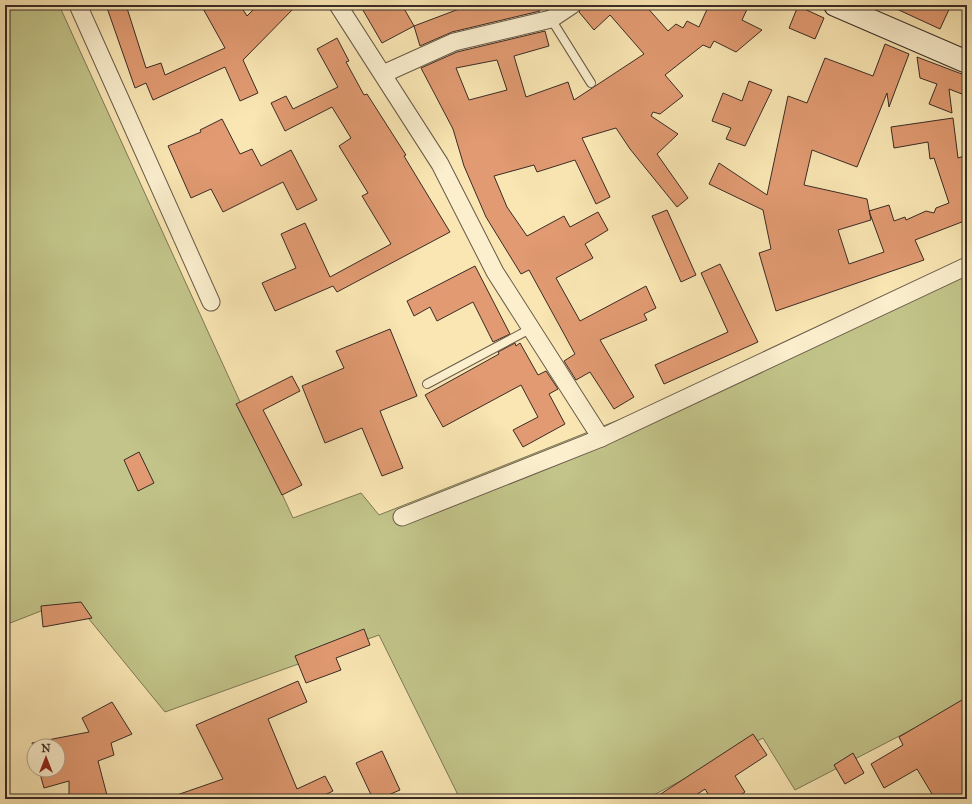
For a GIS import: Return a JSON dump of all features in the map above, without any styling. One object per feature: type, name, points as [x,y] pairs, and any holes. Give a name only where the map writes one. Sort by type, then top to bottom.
[{"type":"main road","points":[[835,5],[967,62]]},
{"type":"street","points":[[78,5],[211,302]]},
{"type":"street","points":[[338,5],[440,164],[495,272],[601,438]]},
{"type":"street","points":[[383,74],[454,42],[552,19],[572,5]]},
{"type":"street","points":[[402,517],[601,438],[967,266]]},
{"type":"lane","points":[[552,19],[591,83]]},
{"type":"lane","points":[[427,384],[532,328]]},
{"type":"green space","points":[[5,5],[59,5],[293,518],[361,493],[379,515],[805,346],[967,275],[967,701],[795,790],[763,738],[646,799],[460,799],[379,635],[165,712],[80,608],[41,611],[5,625]]},
{"type":"building","points":[[106,5],[126,5],[146,68],[161,63],[165,75],[225,48],[201,5],[240,5],[247,16],[258,5],[297,5],[243,60],[258,93],[240,101],[225,67],[153,100],[146,83],[135,88]]},
{"type":"building","points":[[360,5],[402,5],[414,26],[382,43]]},
{"type":"building","points":[[457,5],[538,5],[540,11],[452,32],[420,46],[414,26],[459,9]]},
{"type":"building","points":[[582,5],[645,5],[668,31],[676,24],[683,28],[687,21],[699,27],[709,5],[749,5],[742,20],[762,30],[736,52],[714,41],[710,48],[703,45],[665,75],[683,96],[660,114],[653,112],[651,116],[678,134],[657,154],[688,198],[677,207],[630,149],[616,128],[582,138],[610,197],[596,204],[575,160],[537,172],[534,165],[494,176],[507,207],[527,236],[564,216],[570,227],[598,212],[608,230],[585,244],[593,258],[556,278],[580,321],[646,286],[656,308],[644,314],[647,320],[600,340],[634,397],[614,409],[590,372],[576,380],[564,361],[575,354],[529,270],[521,274],[486,217],[464,166],[453,129],[421,68],[457,52],[545,31],[549,46],[514,56],[526,97],[568,82],[574,100],[644,54],[610,15],[594,30],[579,12]],"holes":[[[497,60],[507,90],[469,100],[456,68]]]},
{"type":"building","points":[[888,5],[951,5],[940,29]]},
{"type":"building","points":[[798,6],[824,18],[815,39],[789,28]]},
{"type":"building","points":[[337,38],[349,61],[346,62],[364,95],[367,94],[406,155],[404,156],[450,232],[337,292],[333,286],[275,311],[262,283],[296,268],[281,234],[305,223],[330,277],[391,244],[362,196],[368,193],[339,146],[351,138],[332,107],[285,131],[271,103],[286,96],[293,109],[338,87],[317,49]]},
{"type":"building","points":[[885,44],[909,54],[889,107],[887,93],[857,167],[812,150],[804,185],[867,199],[869,211],[889,205],[894,221],[905,217],[906,220],[926,211],[934,213],[936,208],[949,203],[934,158],[930,159],[928,142],[894,148],[891,127],[953,118],[958,158],[967,155],[967,220],[915,240],[924,260],[776,311],[759,253],[771,249],[763,210],[709,184],[719,163],[767,195],[788,96],[807,103],[825,58],[873,76]],"holes":[[[870,213],[884,252],[849,264],[838,230],[871,220]]]},
{"type":"building","points":[[917,57],[967,76],[967,96],[949,89],[952,113],[929,104],[937,84],[920,78]]},
{"type":"building","points":[[749,81],[772,90],[745,146],[726,139],[731,128],[712,121],[723,93],[742,101]]},
{"type":"building","points":[[222,119],[240,154],[252,149],[261,166],[291,150],[317,200],[297,210],[283,182],[223,212],[211,189],[191,198],[168,146],[201,132],[200,130]]},
{"type":"building","points":[[667,210],[696,275],[681,282],[652,216]]},
{"type":"building","points":[[720,264],[758,342],[664,384],[655,365],[728,332],[701,273]]},
{"type":"building","points":[[475,266],[510,334],[493,342],[473,302],[437,321],[430,307],[414,316],[407,301]]},
{"type":"building","points":[[390,329],[417,396],[380,411],[403,468],[382,476],[362,428],[325,443],[302,386],[344,368],[336,351]]},
{"type":"building","points":[[515,343],[516,346],[520,343],[538,375],[546,371],[558,389],[549,394],[565,424],[523,447],[513,430],[538,417],[521,385],[443,427],[425,395],[499,354],[498,352]]},
{"type":"building","points":[[292,376],[300,391],[263,410],[302,485],[282,495],[236,404]]},
{"type":"building","points":[[139,452],[154,483],[138,491],[124,460]]},
{"type":"building","points":[[81,602],[92,618],[43,627],[41,606]]},
{"type":"building","points":[[364,629],[370,645],[336,658],[341,670],[306,683],[295,656]]},
{"type":"building","points":[[298,681],[307,702],[268,719],[297,789],[325,776],[333,791],[317,799],[175,799],[174,796],[223,779],[196,725]]},
{"type":"building","points":[[967,697],[967,799],[935,799],[917,769],[884,788],[871,764],[903,745],[899,737]]},
{"type":"building","points":[[112,702],[132,734],[111,743],[114,755],[98,761],[108,799],[69,799],[69,781],[44,788],[41,778],[66,778],[66,738],[58,738],[89,732],[82,718]]},
{"type":"building","points":[[753,734],[767,755],[735,776],[745,792],[734,799],[711,799],[705,789],[690,799],[653,799]]},
{"type":"building","points":[[382,751],[400,790],[379,799],[373,799],[356,763]]},
{"type":"building","points":[[853,753],[864,773],[845,784],[834,765]]}]
